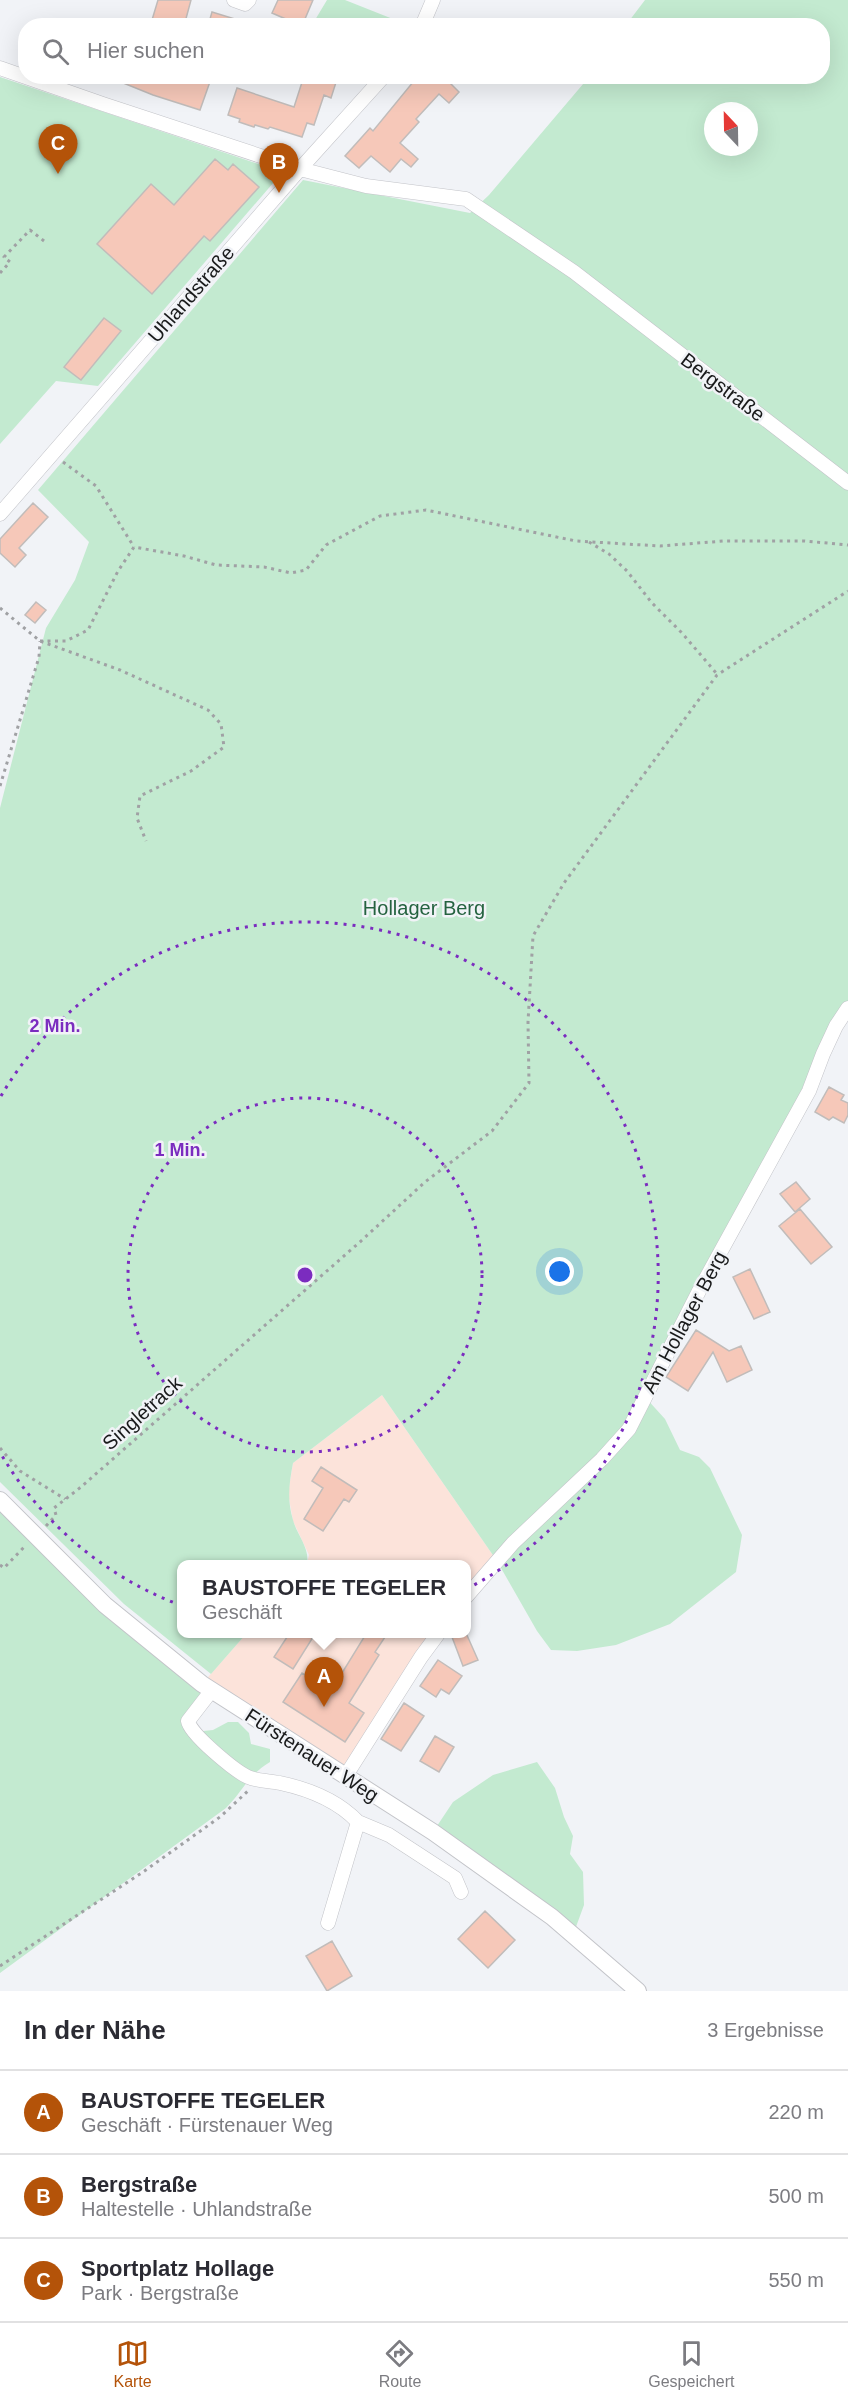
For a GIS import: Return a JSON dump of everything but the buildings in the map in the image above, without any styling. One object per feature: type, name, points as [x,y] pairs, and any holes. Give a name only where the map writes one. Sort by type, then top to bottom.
[{"type":"street","points":[[234,0],[245,4],[249,0]]},
{"type":"street","points":[[426,18],[433,0]]},
{"type":"street","name":"Bergstraße","points":[[0,68],[18,74]]},
{"type":"street","name":"Bergstraße","points":[[46,84],[300,169],[366,186],[466,199],[574,272],[848,483]]},
{"type":"street","name":"Uhlandstraße","points":[[0,514],[377,84]]},
{"type":"street","name":"Am Hollager Berg","points":[[471,1591],[513,1543],[602,1459],[629,1429],[699,1291],[809,1091],[823,1053],[848,1008]]},
{"type":"street","name":"Fürstenauer Weg","points":[[0,1500],[105,1605],[212,1690],[433,1832],[552,1917],[638,1991]]},
{"type":"street","points":[[345,1777],[435,1638]]},
{"type":"street","points":[[212,1690],[188,1721],[189,1726],[201,1739],[249,1778],[298,1787],[347,1810],[358,1822],[389,1836],[446,1871],[455,1878],[461,1892]]},
{"type":"street","points":[[328,1923],[358,1822]]},
{"type":"path","points":[[0,273],[10,262],[4,257],[30,230],[44,241]]},
{"type":"path","points":[[52,454],[96,486],[134,547],[184,556],[216,566],[264,567],[291,573],[306,570],[326,545],[380,516],[426,510],[588,541],[660,546],[724,541],[805,541],[848,545]]},
{"type":"path","points":[[588,541],[609,554],[627,571],[652,603],[682,633],[717,675],[848,591]]},
{"type":"path","points":[[40,641],[66,641],[88,630],[118,571],[134,547]]},
{"type":"path","points":[[0,608],[40,641],[120,670],[172,693],[208,711],[221,724],[224,747],[191,771],[140,796],[136,818],[146,841]]},
{"type":"path","points":[[0,786],[39,657],[40,641]]},
{"type":"path","name":"Singletrack","points":[[46,1526],[56,1515],[54,1508],[81,1487],[361,1241],[425,1182],[492,1131],[529,1083],[528,1022],[533,936],[564,883],[717,675]]},
{"type":"path","points":[[0,1448],[20,1471],[65,1499]]},
{"type":"path","points":[[0,1564],[3,1568],[20,1552]]},
{"type":"path","points":[[0,1966],[220,1817],[239,1801],[255,1784],[256,1779]]},
{"type":"shaded area","points":[[382,1395],[497,1561],[471,1592],[471,1560],[308,1560],[309,1555],[293,1521],[288,1493],[293,1463]]},
{"type":"shaded area","points":[[242,1638],[435,1638],[345,1777],[202,1684]]},
{"type":"green space","points":[[327,0],[345,0],[390,18],[316,18]]},
{"type":"green space","name":"Hollager Berg","points":[[645,0],[848,0],[848,1008],[645,1397],[665,1419],[680,1450],[699,1457],[710,1468],[742,1535],[736,1572],[670,1624],[616,1645],[577,1651],[551,1650],[537,1631],[497,1561],[382,1395],[293,1463],[289,1499],[291,1513],[307,1552],[307,1560],[177,1560],[177,1638],[242,1638],[211,1674],[124,1604],[0,1482],[0,808],[46,628],[75,580],[89,542],[38,490],[303,180],[470,213],[489,195],[583,84],[830,84],[830,18],[631,18]]},
{"type":"green space","points":[[0,77],[270,168],[274,182],[98,386],[56,381],[0,444]]},
{"type":"green space","points":[[0,1500],[212,1690],[198,1709],[194,1732],[213,1730],[228,1722],[238,1722],[249,1733],[251,1744],[270,1749],[270,1762],[251,1777],[226,1808],[0,1973]]},
{"type":"green space","points":[[537,1762],[555,1788],[573,1836],[570,1854],[583,1872],[584,1905],[573,1935],[433,1832],[453,1802],[493,1775]]},
{"type":"place","name":"Sportplatz Hollage","points":[[58,174]]},
{"type":"place","name":"Bergstraße","points":[[279,193]]},
{"type":"place","name":"BAUSTOFFE TEGELER","points":[[324,1707]]}]
